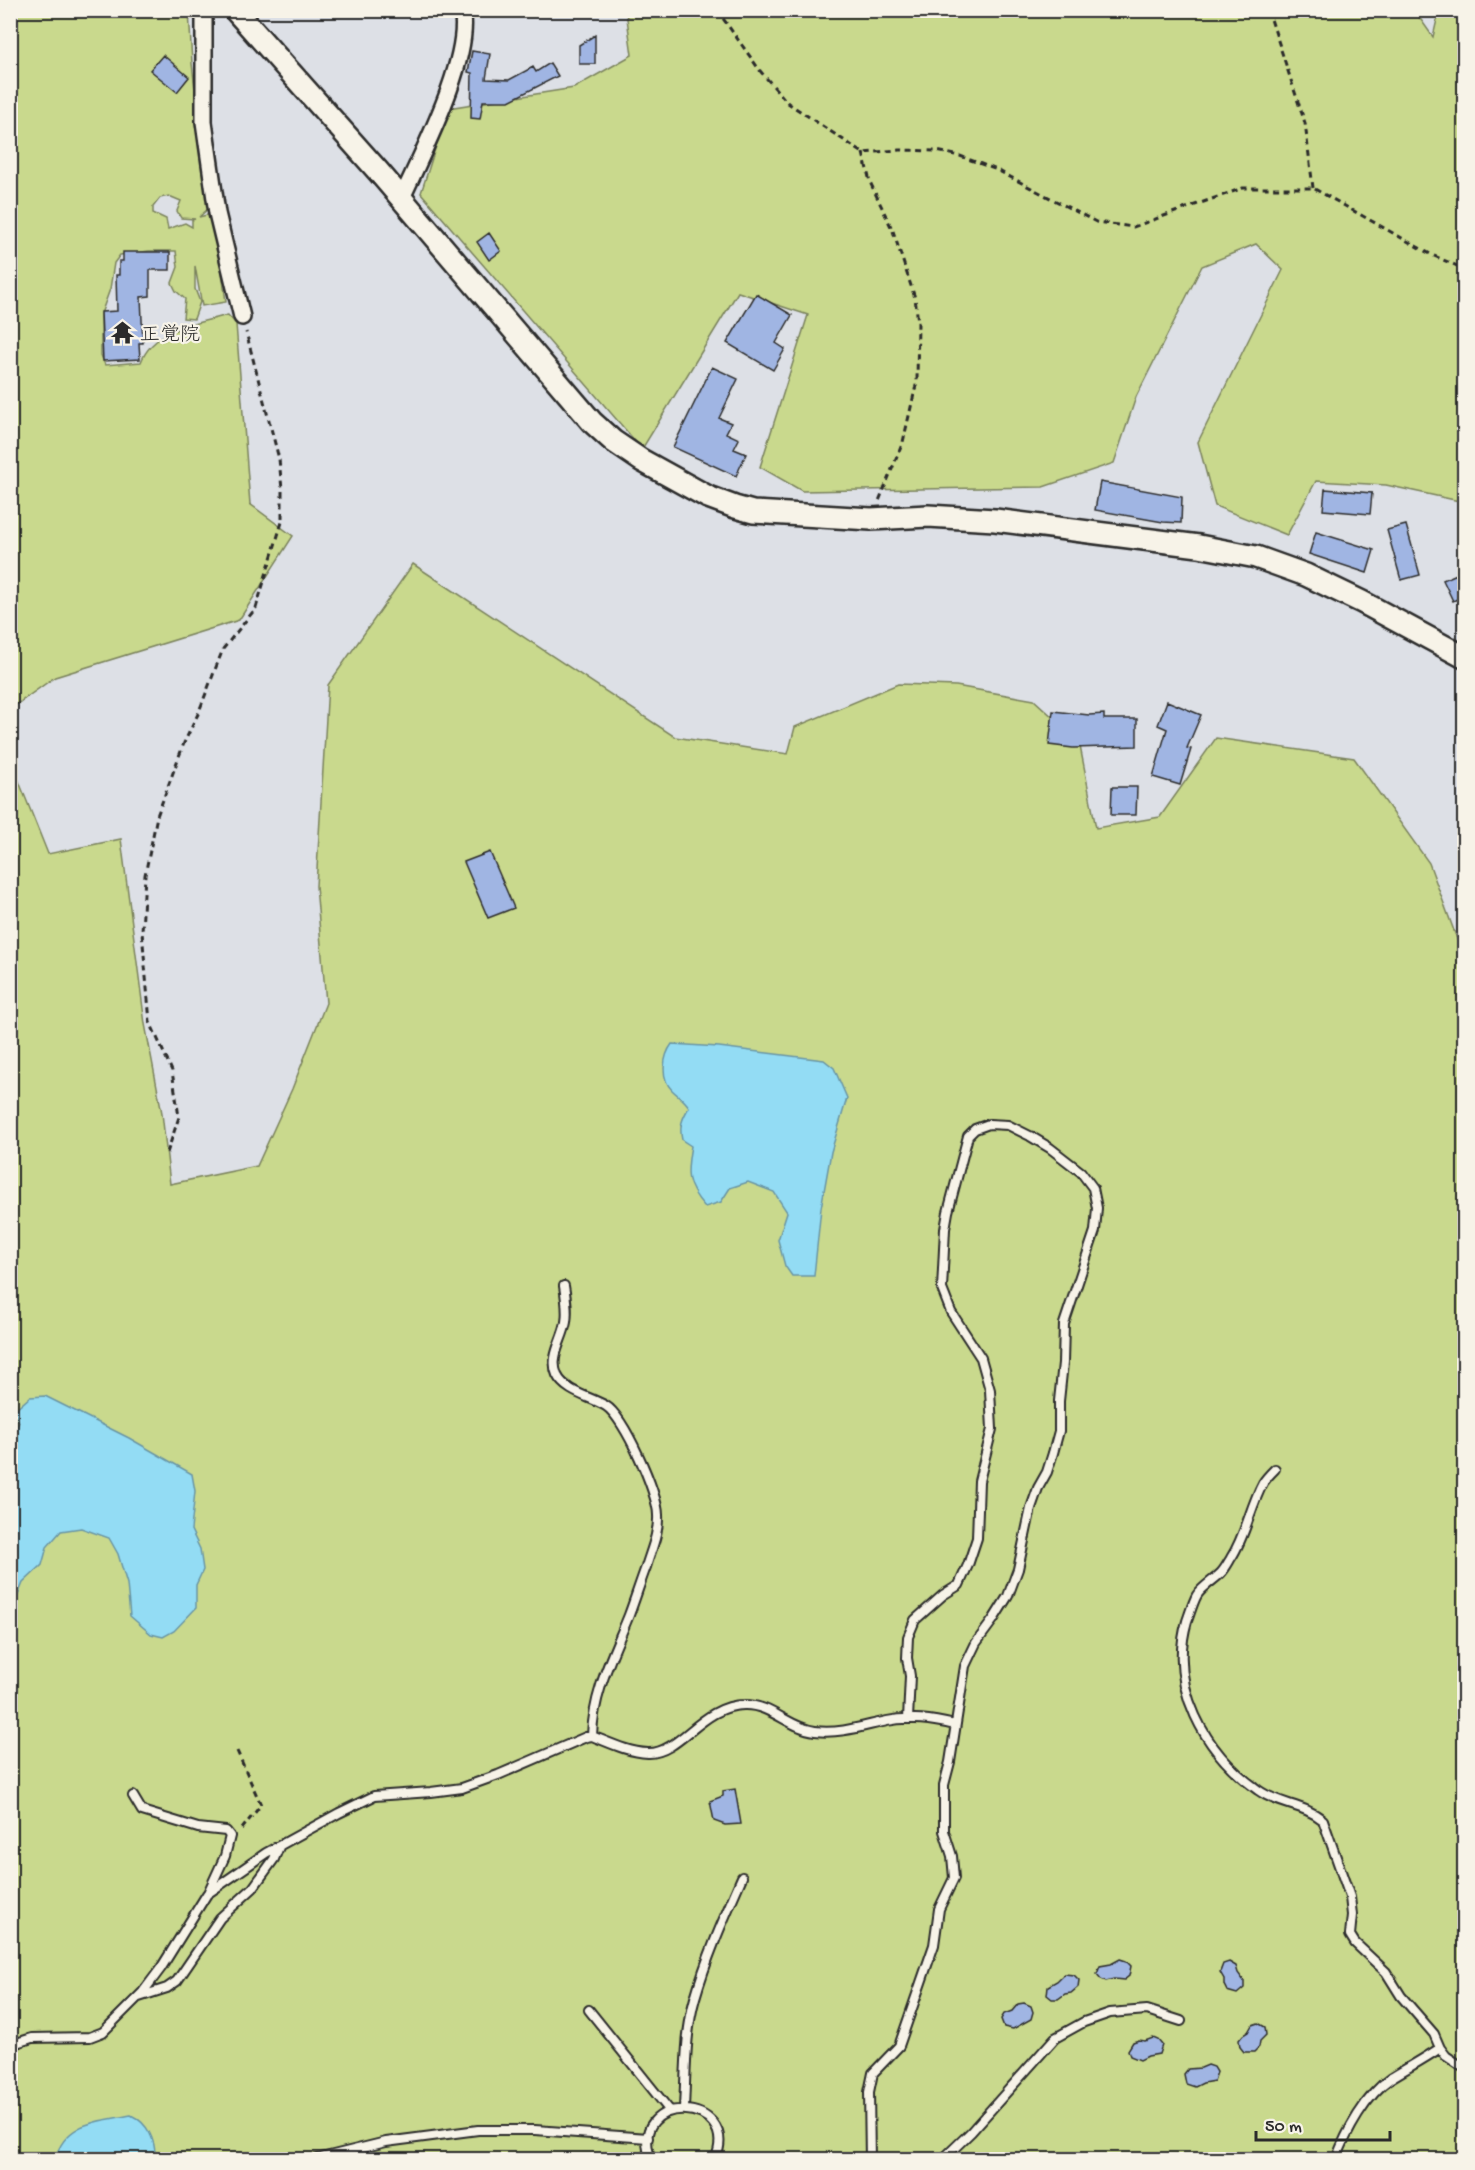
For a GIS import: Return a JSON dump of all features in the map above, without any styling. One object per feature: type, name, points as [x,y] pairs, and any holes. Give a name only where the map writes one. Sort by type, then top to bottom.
[{"type":"street","points":[[204,10],[204,122],[217,213],[242,317]]},
{"type":"street","points":[[235,10],[592,422],[613,441],[674,479],[735,507],[753,512],[871,519],[928,516],[995,520],[1199,546],[1256,557],[1306,575],[1362,602],[1464,657]]},
{"type":"street","points":[[401,200],[454,76],[464,37],[462,10]]},
{"type":"lane","points":[[870,2160],[869,2092],[873,2073],[899,2046],[934,1945],[939,1909],[954,1878],[952,1856],[944,1831],[944,1785],[950,1762],[965,1666],[976,1643],[1008,1596],[1018,1569],[1031,1508],[1053,1453],[1059,1431],[1064,1324],[1095,1231],[1097,1208],[1093,1188],[1082,1172],[1050,1148],[1008,1125],[989,1124],[975,1129],[968,1136],[946,1220],[942,1289],[951,1312],[981,1358],[990,1390],[992,1428],[979,1481],[977,1538],[968,1565],[959,1585],[943,1595],[915,1620],[908,1637],[907,1658],[910,1676],[908,1719]]},
{"type":"lane","points":[[564,1286],[567,1304],[566,1322],[553,1360],[557,1376],[575,1391],[608,1407],[621,1420],[651,1485],[659,1514],[657,1532],[640,1585],[599,1687],[592,1722],[592,1736]]},
{"type":"lane","points":[[1275,1469],[1263,1482],[1234,1554],[1222,1572],[1197,1595],[1183,1635],[1180,1653],[1183,1679],[1192,1708],[1218,1755],[1237,1775],[1260,1792],[1279,1802],[1313,1811],[1323,1820],[1350,1897],[1352,1915],[1350,1935],[1355,1943],[1386,1972],[1401,1996],[1434,2034],[1446,2056],[1464,2068]]},
{"type":"lane","points":[[207,1894],[248,1864],[374,1796],[462,1788],[592,1736],[631,1751],[651,1754],[681,1739],[705,1718],[725,1707],[745,1704],[761,1708],[797,1727],[833,1733],[887,1721],[908,1719],[955,1725]]},
{"type":"lane","points":[[10,2045],[32,2038],[90,2037],[103,2032],[137,1998],[161,1968],[207,1894],[229,1846],[230,1836],[226,1831],[198,1828],[142,1810],[133,1796]]},
{"type":"lane","points":[[137,1998],[167,1988],[177,1981],[220,1918],[253,1888],[274,1859],[279,1847]]},
{"type":"lane","points":[[684,2108],[687,2054],[695,1999],[708,1958],[742,1877]]},
{"type":"lane","points":[[589,2010],[670,2110]]},
{"type":"lane","points":[[942,2160],[971,2132],[1055,2038],[1084,2022],[1110,2013],[1147,2010],[1181,2020]]},
{"type":"lane","points":[[1336,2160],[1346,2134],[1365,2105],[1389,2079],[1440,2048]]},
{"type":"lane","points":[[651,2160],[648,2138],[655,2121],[670,2110],[684,2108],[701,2113],[713,2124],[719,2140],[715,2160]]},
{"type":"lane","points":[[313,2160],[386,2142],[478,2130],[535,2130],[648,2138]]},
{"type":"path","points":[[717,10],[761,72],[788,103],[863,153],[900,150],[937,151],[960,156],[997,170],[1096,222],[1133,227],[1243,188],[1313,188],[1432,255],[1464,269]]},
{"type":"path","points":[[1268,10],[1305,123],[1313,188]]},
{"type":"path","points":[[863,153],[870,182],[893,231],[915,298],[918,322],[917,381],[903,442],[871,519]]},
{"type":"path","points":[[166,1153],[179,1117],[172,1071],[150,1022],[142,932],[145,875],[157,816],[184,743],[198,714],[223,649],[256,608],[282,522],[279,459],[242,317]]},
{"type":"path","points":[[229,1846],[261,1805],[237,1751]]},
{"type":"green space","points":[[1414,10],[1433,37],[1439,11],[1464,11],[1464,502],[1386,485],[1316,481],[1287,535],[1215,506],[1198,442],[1283,270],[1256,244],[1202,266],[1136,397],[1114,463],[1043,487],[802,491],[760,467],[808,315],[738,292],[642,449],[421,193],[448,108],[574,88],[632,55],[626,11]]},
{"type":"green space","points":[[11,11],[189,11],[192,63],[208,209],[199,217],[211,214],[218,243],[226,302],[202,306],[195,266],[195,289],[200,302],[194,319],[183,318],[185,299],[176,291],[172,283],[178,267],[176,251],[149,251],[120,255],[114,263],[110,289],[101,314],[101,355],[105,365],[141,362],[156,342],[177,329],[228,315],[236,324],[250,504],[293,536],[239,620],[55,677],[16,705],[11,752]],"holes":[[[169,196],[181,201],[177,211],[181,218],[195,219],[192,220],[192,227],[185,223],[168,229],[166,219],[153,213],[153,207],[160,198]]]},
{"type":"green space","points":[[413,564],[675,737],[788,754],[795,727],[898,684],[956,686],[1034,700],[1079,741],[1096,828],[1160,817],[1216,738],[1354,758],[1429,863],[1464,958],[1464,2159],[11,2159],[10,759],[48,854],[121,839],[145,1024],[162,1113],[170,1184],[257,1166],[292,1089],[326,1003],[316,886],[328,685]]},
{"type":"water","points":[[672,1044],[719,1047],[824,1060],[834,1068],[847,1098],[831,1152],[821,1208],[814,1276],[792,1276],[785,1266],[778,1240],[787,1212],[774,1192],[748,1182],[730,1188],[721,1202],[705,1207],[698,1199],[690,1185],[688,1171],[691,1146],[682,1140],[681,1131],[683,1119],[689,1107],[668,1085],[664,1073],[665,1061]]},
{"type":"water","points":[[45,1396],[129,1438],[192,1474],[195,1491],[191,1530],[200,1549],[203,1570],[196,1585],[196,1608],[174,1631],[163,1637],[151,1634],[130,1616],[127,1584],[118,1554],[109,1538],[81,1528],[61,1531],[47,1547],[42,1565],[23,1583],[11,1612],[10,1435],[14,1433],[19,1422],[14,1411],[30,1397]]},
{"type":"water","points":[[131,2115],[137,2118],[150,2133],[155,2159],[55,2159],[60,2146],[75,2130],[95,2122]]},
{"type":"building","points":[[595,35],[595,64],[579,64],[579,45]]},
{"type":"building","points":[[472,51],[490,54],[486,79],[509,80],[533,67],[536,72],[550,63],[558,76],[509,101],[483,101],[480,119],[471,118],[472,73],[468,72]]},
{"type":"building","points":[[163,55],[189,77],[177,92],[150,70]]},
{"type":"building","points":[[489,233],[501,251],[489,260],[477,242]]},
{"type":"building","points":[[123,252],[170,252],[170,270],[150,270],[150,296],[141,297],[143,343],[139,343],[140,359],[103,361],[101,312],[117,311],[116,275],[119,275],[119,261],[123,261]]},
{"type":"building","points":[[756,294],[792,315],[776,343],[785,349],[773,370],[727,343]]},
{"type":"building","points":[[712,367],[738,379],[719,418],[731,423],[726,433],[739,439],[734,449],[746,454],[736,476],[673,447]]},
{"type":"building","points":[[1100,482],[1182,497],[1181,523],[1095,510]]},
{"type":"building","points":[[1325,489],[1372,493],[1370,514],[1323,510]]},
{"type":"building","points":[[1406,525],[1420,575],[1401,580],[1387,530]]},
{"type":"building","points":[[1316,532],[1374,550],[1367,573],[1309,554]]},
{"type":"building","points":[[1464,571],[1464,596],[1453,601],[1443,580]]},
{"type":"building","points":[[1167,701],[1201,715],[1187,748],[1191,749],[1180,785],[1153,777],[1167,729],[1158,725]]},
{"type":"building","points":[[1053,711],[1089,715],[1104,714],[1104,719],[1137,719],[1137,746],[1073,748],[1049,745]]},
{"type":"building","points":[[1112,787],[1137,787],[1136,815],[1111,815]]},
{"type":"building","points":[[490,852],[514,908],[488,918],[464,862]]},
{"type":"building","points":[[735,1789],[741,1824],[725,1825],[714,1821],[710,1801],[723,1796],[723,1791]]},
{"type":"building","points":[[1120,1959],[1131,1966],[1129,1976],[1124,1980],[1101,1979],[1097,1974],[1100,1966]]},
{"type":"building","points":[[1229,1962],[1236,1966],[1244,1981],[1244,1988],[1237,1994],[1227,1991],[1220,1972],[1223,1964]]},
{"type":"building","points":[[1064,1974],[1074,1975],[1079,1980],[1078,1987],[1058,1999],[1052,1999],[1047,1995],[1048,1986]]},
{"type":"building","points":[[1024,2003],[1031,2006],[1033,2012],[1031,2019],[1013,2029],[1004,2027],[1001,2019],[1004,2014],[1012,2011],[1018,2004]]},
{"type":"building","points":[[1258,2023],[1265,2027],[1266,2035],[1254,2052],[1244,2052],[1239,2040],[1252,2025]]},
{"type":"building","points":[[1153,2038],[1162,2045],[1159,2054],[1140,2060],[1130,2056],[1128,2050],[1133,2042]]},
{"type":"building","points":[[1208,2065],[1214,2067],[1217,2072],[1214,2081],[1195,2087],[1186,2084],[1184,2074],[1188,2069]]},
{"type":"place","name":"正覚院","points":[[122,333]]}]
